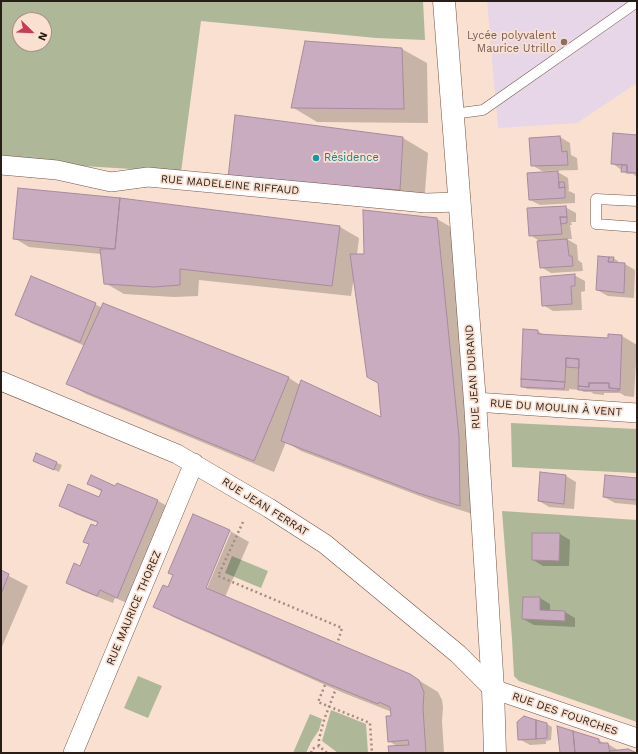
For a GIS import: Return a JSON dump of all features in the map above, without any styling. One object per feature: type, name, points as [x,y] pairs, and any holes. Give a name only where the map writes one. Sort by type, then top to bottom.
[{"type":"street","name":"RUE JEAN DURAND","points":[[444,1],[475,402],[493,689],[495,753]]},
{"type":"street","name":"RUE MADELEINE RIFFAUD","points":[[1,165],[57,170],[111,182],[148,177],[426,203],[459,202]]},
{"type":"street","name":"RUE JEAN FERRAT","points":[[1,381],[177,454],[269,508],[325,544],[458,654],[493,689]]},
{"type":"street","name":"RUE DU MOULIN À VENT","points":[[475,402],[637,413]]},
{"type":"street","name":"RUE MAURICE THOREZ","points":[[73,753],[194,464]]},
{"type":"street","name":"RUE DES FOURCHES","points":[[493,689],[637,738]]},
{"type":"lane","points":[[453,114],[483,110],[637,2]]},
{"type":"lane","points":[[637,201],[596,199],[596,224],[637,226]]},
{"type":"path","points":[[243,522],[218,576],[342,628],[338,641]]},
{"type":"path","points":[[325,686],[318,702],[370,723],[372,753]]},
{"type":"path","points":[[327,753],[320,746],[319,739],[320,732],[335,691]]},
{"type":"path","points":[[311,753],[312,749],[320,746]]},
{"type":"shaded area","name":"Lycée polyvalent Maurice Utrillo","points":[[487,1],[637,1],[637,83],[577,123],[498,128]]},
{"type":"green space","points":[[1,1],[423,1],[425,40],[376,38],[201,21],[181,172],[1,161]]},
{"type":"green space","points":[[511,423],[637,429],[637,473],[512,467]]},
{"type":"green space","points":[[502,511],[637,520],[637,722],[519,681],[514,676]]},
{"type":"green space","points":[[232,556],[268,571],[261,588],[225,573]]},
{"type":"green space","points":[[138,676],[162,686],[148,718],[124,708]]},
{"type":"green space","points":[[331,710],[366,724],[368,753],[338,753],[322,741]]},
{"type":"green space","points":[[310,714],[322,719],[319,730],[306,753],[293,753]]},
{"type":"building","points":[[305,41],[402,48],[404,109],[291,108]]},
{"type":"building","name":"Résidence","points":[[235,115],[403,137],[400,190],[228,178]]},
{"type":"building","points":[[613,133],[637,135],[637,173],[627,172],[627,165],[611,164]]},
{"type":"building","points":[[560,136],[562,152],[567,151],[568,165],[531,166],[529,138]]},
{"type":"building","points":[[622,165],[627,165],[627,172],[621,172]]},
{"type":"building","points":[[558,171],[559,188],[565,187],[565,198],[529,200],[527,173]]},
{"type":"building","points":[[559,182],[564,182],[565,187],[559,188]]},
{"type":"building","points":[[18,188],[120,198],[115,249],[13,239]]},
{"type":"building","points":[[120,198],[340,226],[332,286],[180,269],[180,285],[154,287],[104,284],[100,249],[115,249]]},
{"type":"building","points":[[566,206],[567,217],[560,217],[562,234],[529,236],[527,208]]},
{"type":"building","points":[[363,210],[437,218],[459,437],[460,506],[418,493],[281,441],[301,380],[381,417],[378,383],[367,377],[350,254],[364,254]]},
{"type":"building","points":[[560,217],[567,217],[567,223],[561,224]]},
{"type":"building","points":[[567,239],[569,256],[572,256],[573,266],[540,268],[537,241]]},
{"type":"building","points":[[598,256],[609,257],[608,262],[625,263],[624,293],[596,290]]},
{"type":"building","points":[[609,257],[614,257],[613,262],[608,262]]},
{"type":"building","points":[[575,274],[575,286],[571,286],[572,304],[542,306],[540,277]]},
{"type":"building","points":[[31,276],[96,303],[80,342],[15,315]]},
{"type":"building","points":[[103,303],[289,377],[254,461],[66,384]]},
{"type":"building","points":[[523,329],[538,330],[538,334],[608,338],[608,334],[622,335],[620,389],[609,388],[609,383],[589,383],[589,387],[578,386],[579,359],[566,358],[565,382],[521,379]]},
{"type":"building","points":[[566,358],[579,359],[579,368],[566,367]]},
{"type":"building","points":[[521,379],[565,382],[564,389],[521,387]]},
{"type":"building","points":[[589,383],[609,383],[609,388],[620,389],[619,391],[578,390],[578,386],[589,387]]},
{"type":"building","points":[[36,453],[57,462],[54,470],[33,461]]},
{"type":"building","points":[[540,472],[566,475],[564,504],[538,501]]},
{"type":"building","points":[[91,475],[115,486],[117,483],[158,500],[117,598],[100,590],[97,596],[66,583],[74,563],[80,566],[89,544],[83,542],[91,524],[96,526],[98,522],[59,506],[68,484],[99,497],[102,490],[87,484]]},
{"type":"building","points":[[605,475],[637,478],[637,500],[603,497]]},
{"type":"building","points":[[193,514],[230,530],[206,588],[410,674],[419,680],[424,692],[423,709],[426,753],[389,753],[388,746],[409,745],[408,740],[388,742],[386,716],[391,716],[390,707],[379,702],[378,704],[321,681],[153,607],[163,585],[168,587],[173,575],[168,573]]},
{"type":"building","points":[[532,533],[560,533],[559,561],[532,560]]},
{"type":"building","points":[[1,570],[9,574],[1,594]]},
{"type":"building","points":[[523,597],[540,597],[540,610],[565,611],[565,621],[522,619]]},
{"type":"building","points":[[524,716],[536,720],[536,739],[518,740],[517,722]]},
{"type":"building","points":[[536,720],[547,723],[547,738],[536,739]]},
{"type":"building","points":[[557,726],[573,731],[575,753],[560,753]]},
{"type":"building","points":[[573,731],[599,739],[599,743],[608,743],[610,753],[575,753]]},
{"type":"building","points":[[628,749],[637,753],[610,753],[609,751]]},
{"type":"place","name":"Lycée polyvalent Maurice Utrillo","points":[[564,42]]},
{"type":"place","name":"Résidence","points":[[316,158]]}]
